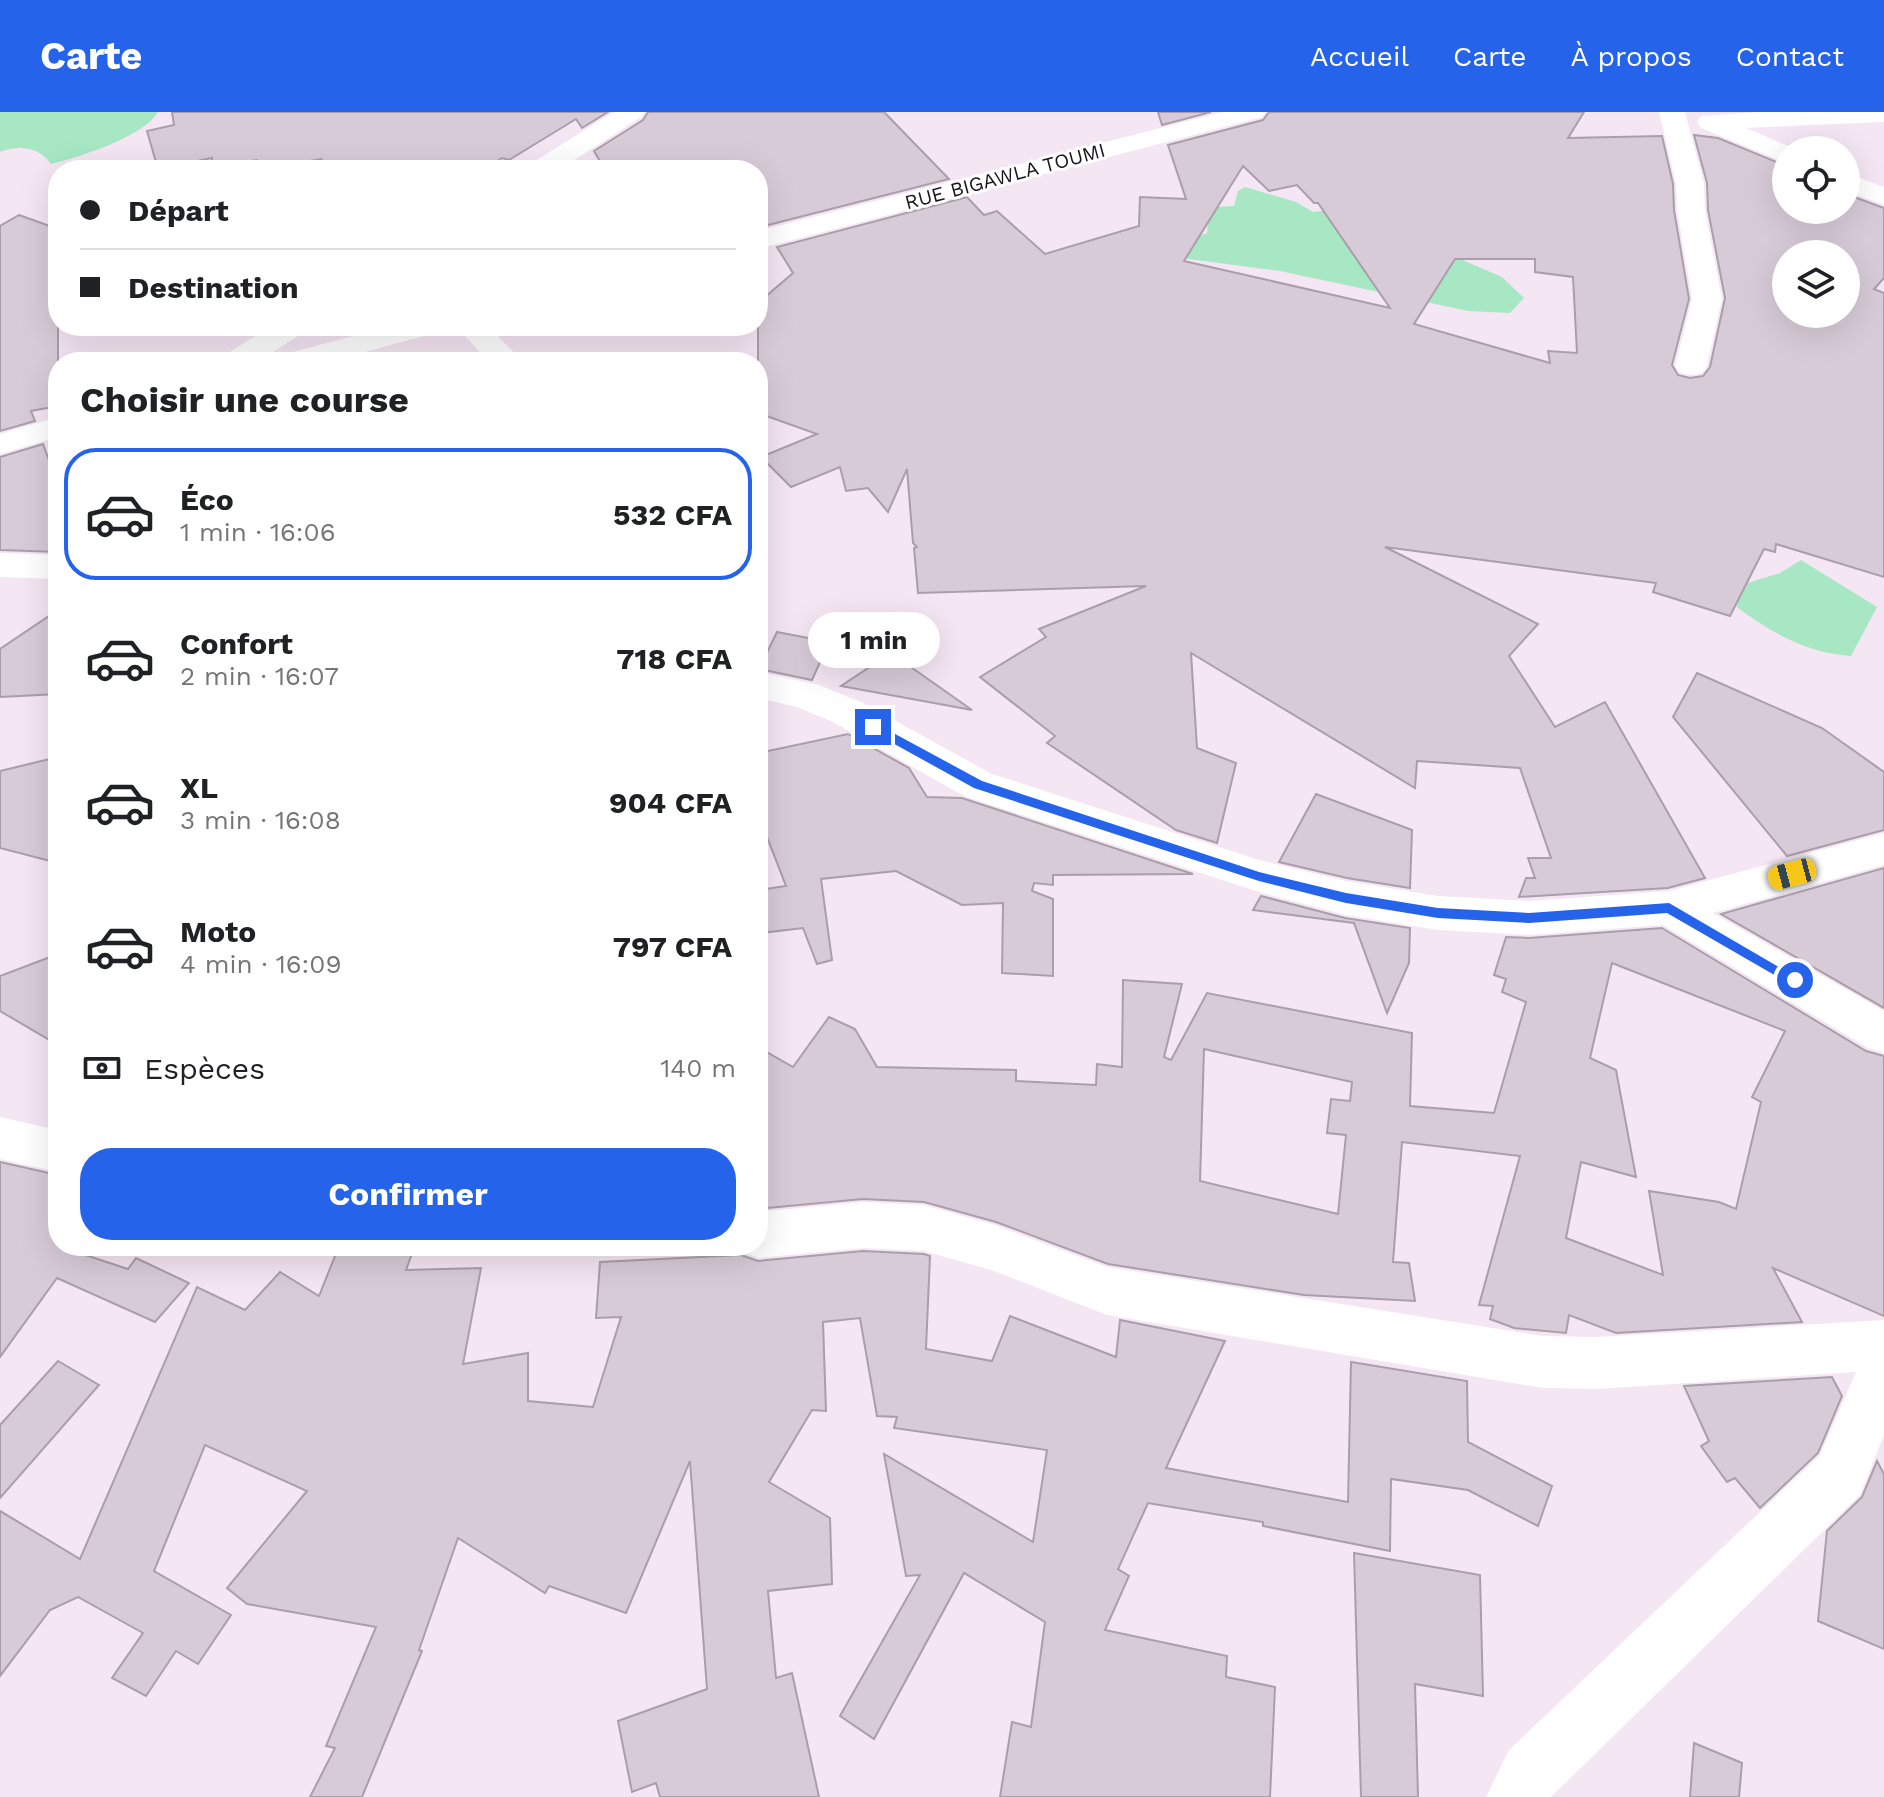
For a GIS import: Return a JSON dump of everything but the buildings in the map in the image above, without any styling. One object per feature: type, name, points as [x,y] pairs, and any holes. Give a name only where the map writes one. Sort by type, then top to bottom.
[{"type":"street","points":[[556,160],[632,112]]},
{"type":"street","name":"RUE BIGAWLA TOUMI","points":[[768,237],[1253,112]]},
{"type":"street","points":[[1672,112],[1690,184],[1691,210],[1707,299],[1691,366]]},
{"type":"street","points":[[1699,117],[1884,114]]},
{"type":"street","points":[[1699,117],[1772,149]]},
{"type":"street","points":[[1860,187],[1884,197]]},
{"type":"street","points":[[252,352],[277,336]]},
{"type":"street","points":[[330,352],[390,336]]},
{"type":"street","points":[[481,336],[497,352]]},
{"type":"street","points":[[0,444],[48,430]]},
{"type":"street","points":[[0,565],[48,567]]},
{"type":"street","points":[[768,687],[805,695],[847,712],[978,785],[1273,880],[1346,898],[1438,913],[1529,918],[1669,908],[1884,849]]},
{"type":"street","points":[[1669,908],[1884,1034]]},
{"type":"street","points":[[0,1138],[48,1149]]},
{"type":"street","points":[[768,1234],[863,1225],[924,1228],[995,1248],[1107,1291],[1543,1362],[1597,1363],[1884,1345]]},
{"type":"street","points":[[1517,1797],[1531,1772],[1840,1475],[1884,1370]]},
{"type":"green space","points":[[0,112],[158,112],[125,138],[64,160],[48,160],[28,149],[14,148],[0,152]]},
{"type":"green space","points":[[1245,187],[1296,202],[1313,212],[1344,209],[1502,277],[1524,298],[1510,313],[1468,311],[1280,271],[1151,254],[1207,233],[1209,215],[1215,207],[1234,206],[1238,191]]},
{"type":"green space","points":[[1801,560],[1877,607],[1851,656],[1819,651],[1790,640],[1737,607],[1741,585],[1780,573]]},
{"type":"route","points":[[873,727],[978,785],[1259,876],[1346,898],[1438,913],[1529,918],[1669,908],[1795,980]]}]
